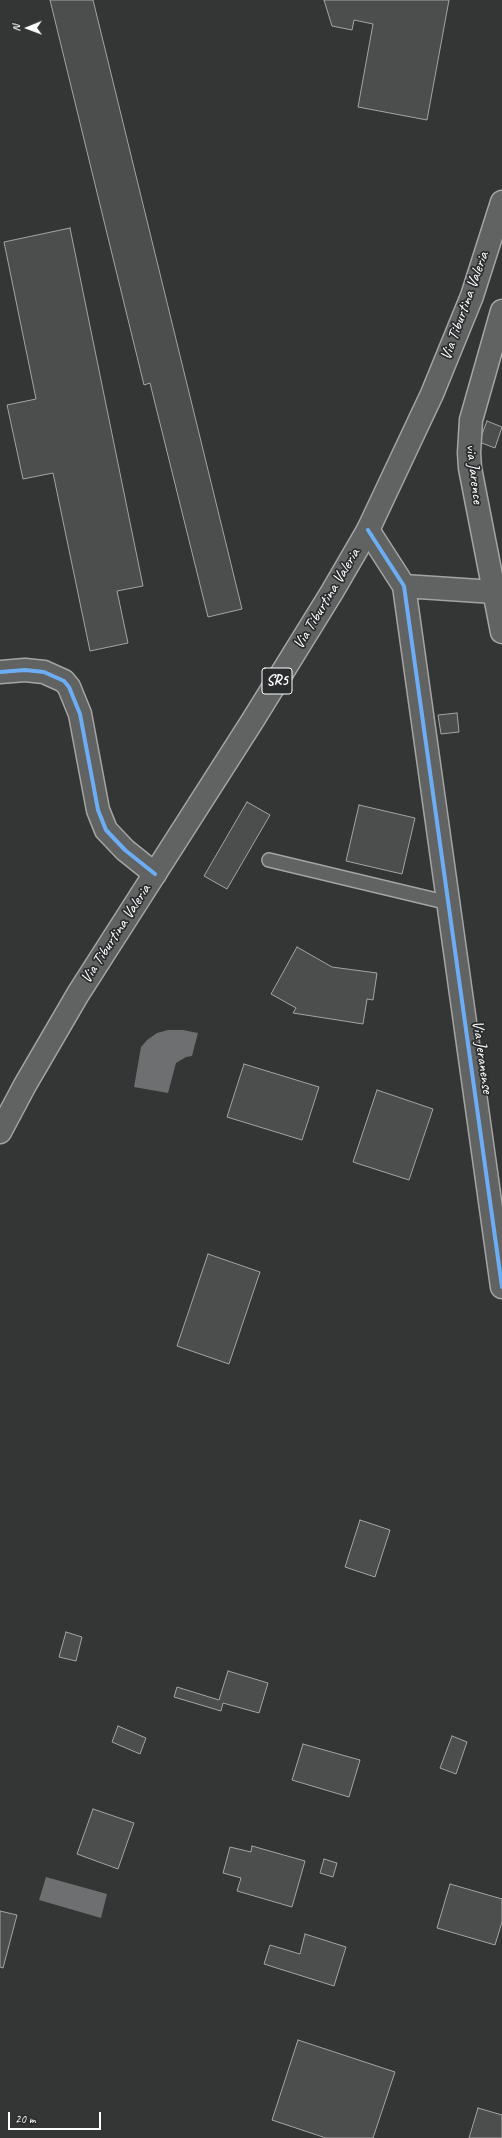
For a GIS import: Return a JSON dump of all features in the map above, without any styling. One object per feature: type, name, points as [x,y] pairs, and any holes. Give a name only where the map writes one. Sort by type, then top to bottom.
[{"type":"street","name":"Via Tiburtina Valeria","points":[[0,1132],[74,1001],[274,686],[368,530],[410,444],[472,296],[502,202]]},
{"type":"street","name":"via Jarence","points":[[494,592],[470,468],[469,437],[474,404],[502,311]]},
{"type":"street","points":[[368,530],[404,586],[494,592],[502,632]]},
{"type":"street","name":"Via Jeranense","points":[[404,586],[502,1287]]},
{"type":"street","points":[[0,672],[25,670],[44,672],[64,680],[69,687],[80,714],[98,810],[106,830],[125,850],[155,874]]},
{"type":"lane","points":[[269,860],[449,903]]},
{"type":"shaded area","points":[[168,1030],[183,1030],[198,1033],[192,1056],[186,1057],[176,1063],[168,1093],[134,1087],[141,1047],[147,1040],[157,1033]]},
{"type":"shaded area","points":[[46,1877],[107,1894],[101,1918],[39,1900]]},
{"type":"building","points":[[50,0],[93,0],[242,609],[208,617],[150,383],[144,385]]},
{"type":"building","points":[[324,0],[449,0],[427,120],[358,107],[373,24],[354,20],[352,30],[332,26]]},
{"type":"building","points":[[70,228],[143,586],[117,591],[128,643],[90,651],[53,473],[23,479],[7,405],[36,399],[4,242]]},
{"type":"building","points":[[487,421],[502,427],[495,448],[479,442]]},
{"type":"building","points":[[457,713],[459,732],[441,734],[438,715]]},
{"type":"building","points":[[247,802],[270,815],[227,889],[204,876]]},
{"type":"building","points":[[359,805],[415,818],[402,874],[346,861]]},
{"type":"building","points":[[297,947],[332,967],[377,973],[373,1000],[367,999],[363,1024],[293,1013],[296,1008],[271,994]]},
{"type":"building","points":[[244,1064],[319,1087],[302,1140],[227,1117]]},
{"type":"building","points":[[377,1090],[433,1109],[409,1180],[353,1162]]},
{"type":"building","points":[[208,1254],[260,1272],[229,1364],[177,1346]]},
{"type":"building","points":[[360,1520],[390,1530],[375,1577],[345,1567]]},
{"type":"building","points":[[66,1632],[82,1637],[76,1661],[59,1657]]},
{"type":"building","points":[[228,1671],[268,1683],[259,1713],[223,1703],[221,1711],[174,1697],[177,1687],[219,1700]]},
{"type":"building","points":[[118,1726],[146,1738],[140,1754],[112,1742]]},
{"type":"building","points":[[452,1736],[467,1742],[456,1774],[440,1768]]},
{"type":"building","points":[[303,1744],[360,1760],[349,1797],[292,1780]]},
{"type":"building","points":[[93,1809],[134,1823],[118,1869],[77,1854]]},
{"type":"building","points":[[252,1846],[305,1861],[292,1907],[237,1891],[241,1878],[223,1873],[230,1847],[251,1852]]},
{"type":"building","points":[[324,1859],[337,1863],[333,1877],[320,1873]]},
{"type":"building","points":[[450,1884],[502,1899],[502,1922],[495,1945],[437,1928]]},
{"type":"building","points":[[0,1911],[17,1915],[3,1968],[0,1967]]},
{"type":"building","points":[[305,1934],[346,1947],[334,1986],[264,1964],[270,1945],[300,1954]]},
{"type":"building","points":[[298,2040],[395,2072],[373,2138],[326,2138],[272,2120]]},
{"type":"building","points":[[478,2108],[502,2115],[502,2138],[469,2138]]},
{"type":"cycle path","points":[[368,530],[404,586],[502,1287]]},
{"type":"cycle path","points":[[0,672],[25,670],[44,672],[64,681],[69,687],[80,714],[98,810],[106,830],[125,850],[155,874]]}]
